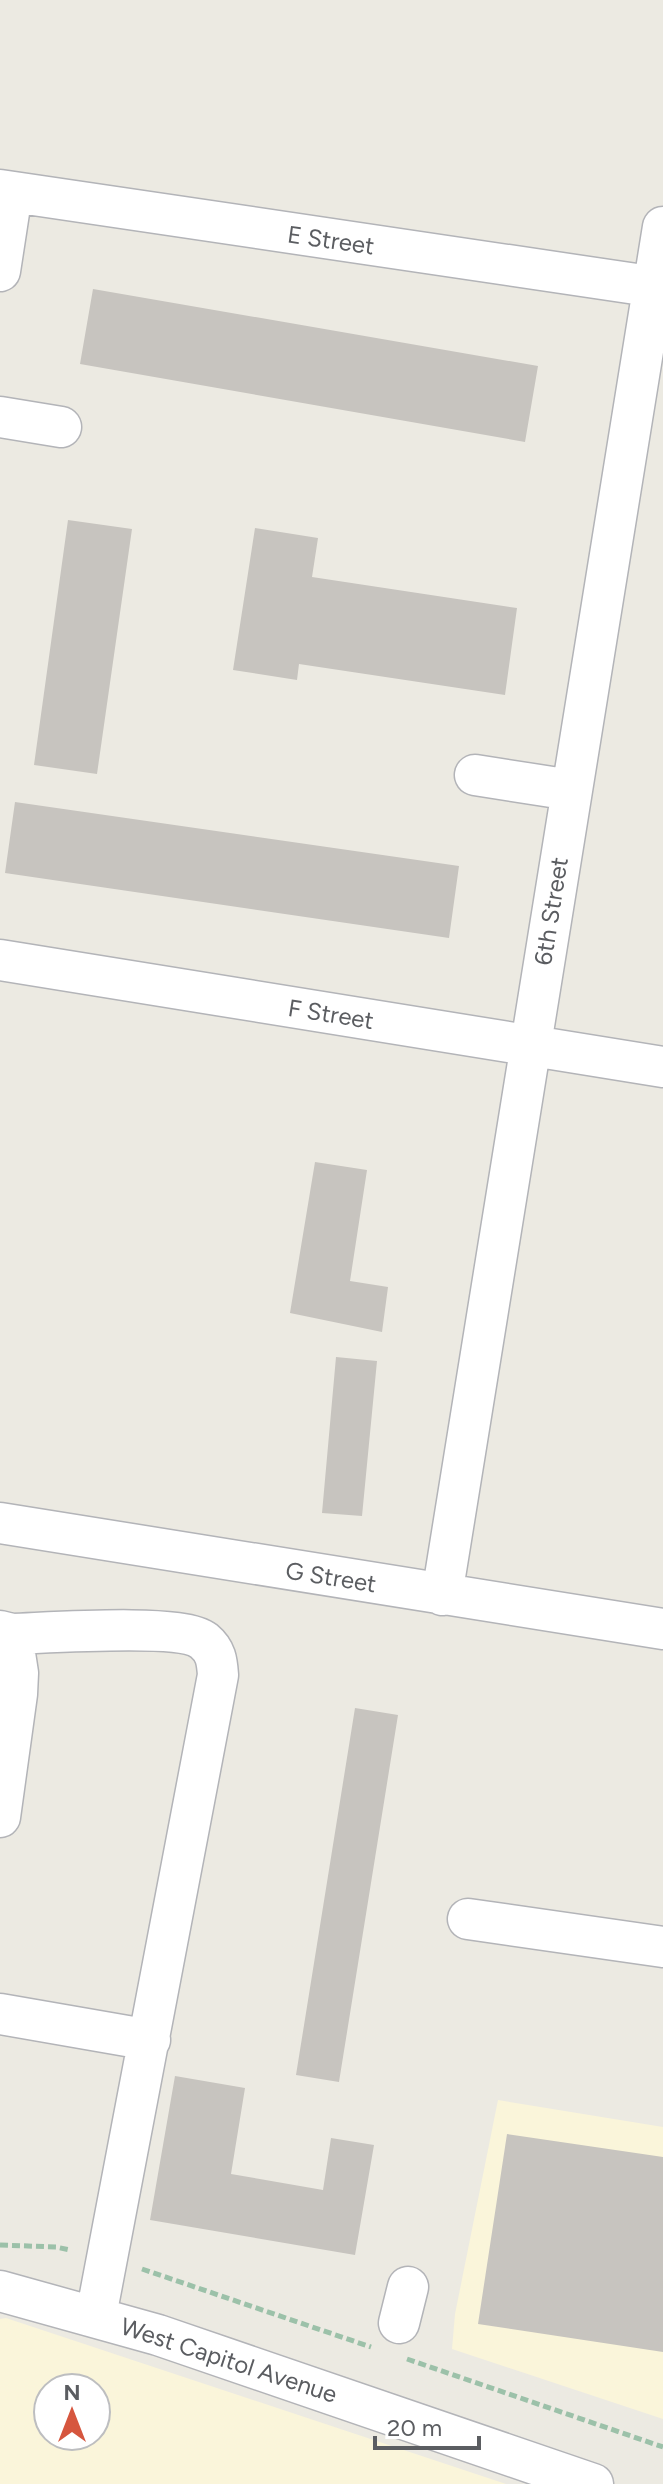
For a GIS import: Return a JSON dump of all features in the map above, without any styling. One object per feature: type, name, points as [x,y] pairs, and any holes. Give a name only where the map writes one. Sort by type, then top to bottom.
[{"type":"street","points":[[0,271],[6,192]]},
{"type":"street","name":"E Street","points":[[6,192],[658,287]]},
{"type":"street","name":"6th Street","points":[[442,1595],[571,790],[658,287],[663,227]]},
{"type":"street","points":[[0,417],[61,427]]},
{"type":"street","points":[[475,775],[571,790]]},
{"type":"street","name":"F Street","points":[[0,960],[663,1067]]},
{"type":"street","name":"G Street","points":[[0,1523],[663,1629]]},
{"type":"street","points":[[0,1817],[18,1673],[6,1632],[176,1633],[203,1640],[217,1657],[218,1675],[96,2316]]},
{"type":"street","points":[[468,1919],[663,1947]]},
{"type":"street","points":[[0,2014],[150,2040]]},
{"type":"street","name":"West Capitol Avenue","points":[[0,2291],[187,2344],[503,2470],[593,2484]]},
{"type":"path","points":[[0,2245],[56,2247],[397,2330],[663,2447]]},
{"type":"shaded area","points":[[498,2100],[663,2127],[663,2419],[452,2349],[455,2314]]},
{"type":"shaded area","points":[[6,2318],[506,2484],[0,2484],[0,2319]]},
{"type":"building","points":[[93,289],[538,366],[525,442],[80,364]]},
{"type":"building","points":[[68,520],[132,529],[97,774],[34,765]]},
{"type":"building","points":[[255,528],[318,538],[312,577],[517,608],[505,695],[299,664],[297,680],[233,670]]},
{"type":"building","points":[[15,802],[459,866],[449,938],[5,873]]},
{"type":"building","points":[[315,1162],[367,1170],[350,1281],[388,1287],[382,1332],[290,1313]]},
{"type":"building","points":[[336,1357],[377,1361],[362,1516],[322,1513]]},
{"type":"building","points":[[355,1708],[398,1715],[339,2082],[296,2075]]},
{"type":"building","points":[[175,2076],[245,2088],[231,2174],[323,2190],[331,2138],[374,2145],[355,2255],[150,2220]]},
{"type":"building","points":[[507,2134],[663,2157],[663,2352],[478,2324]]}]
